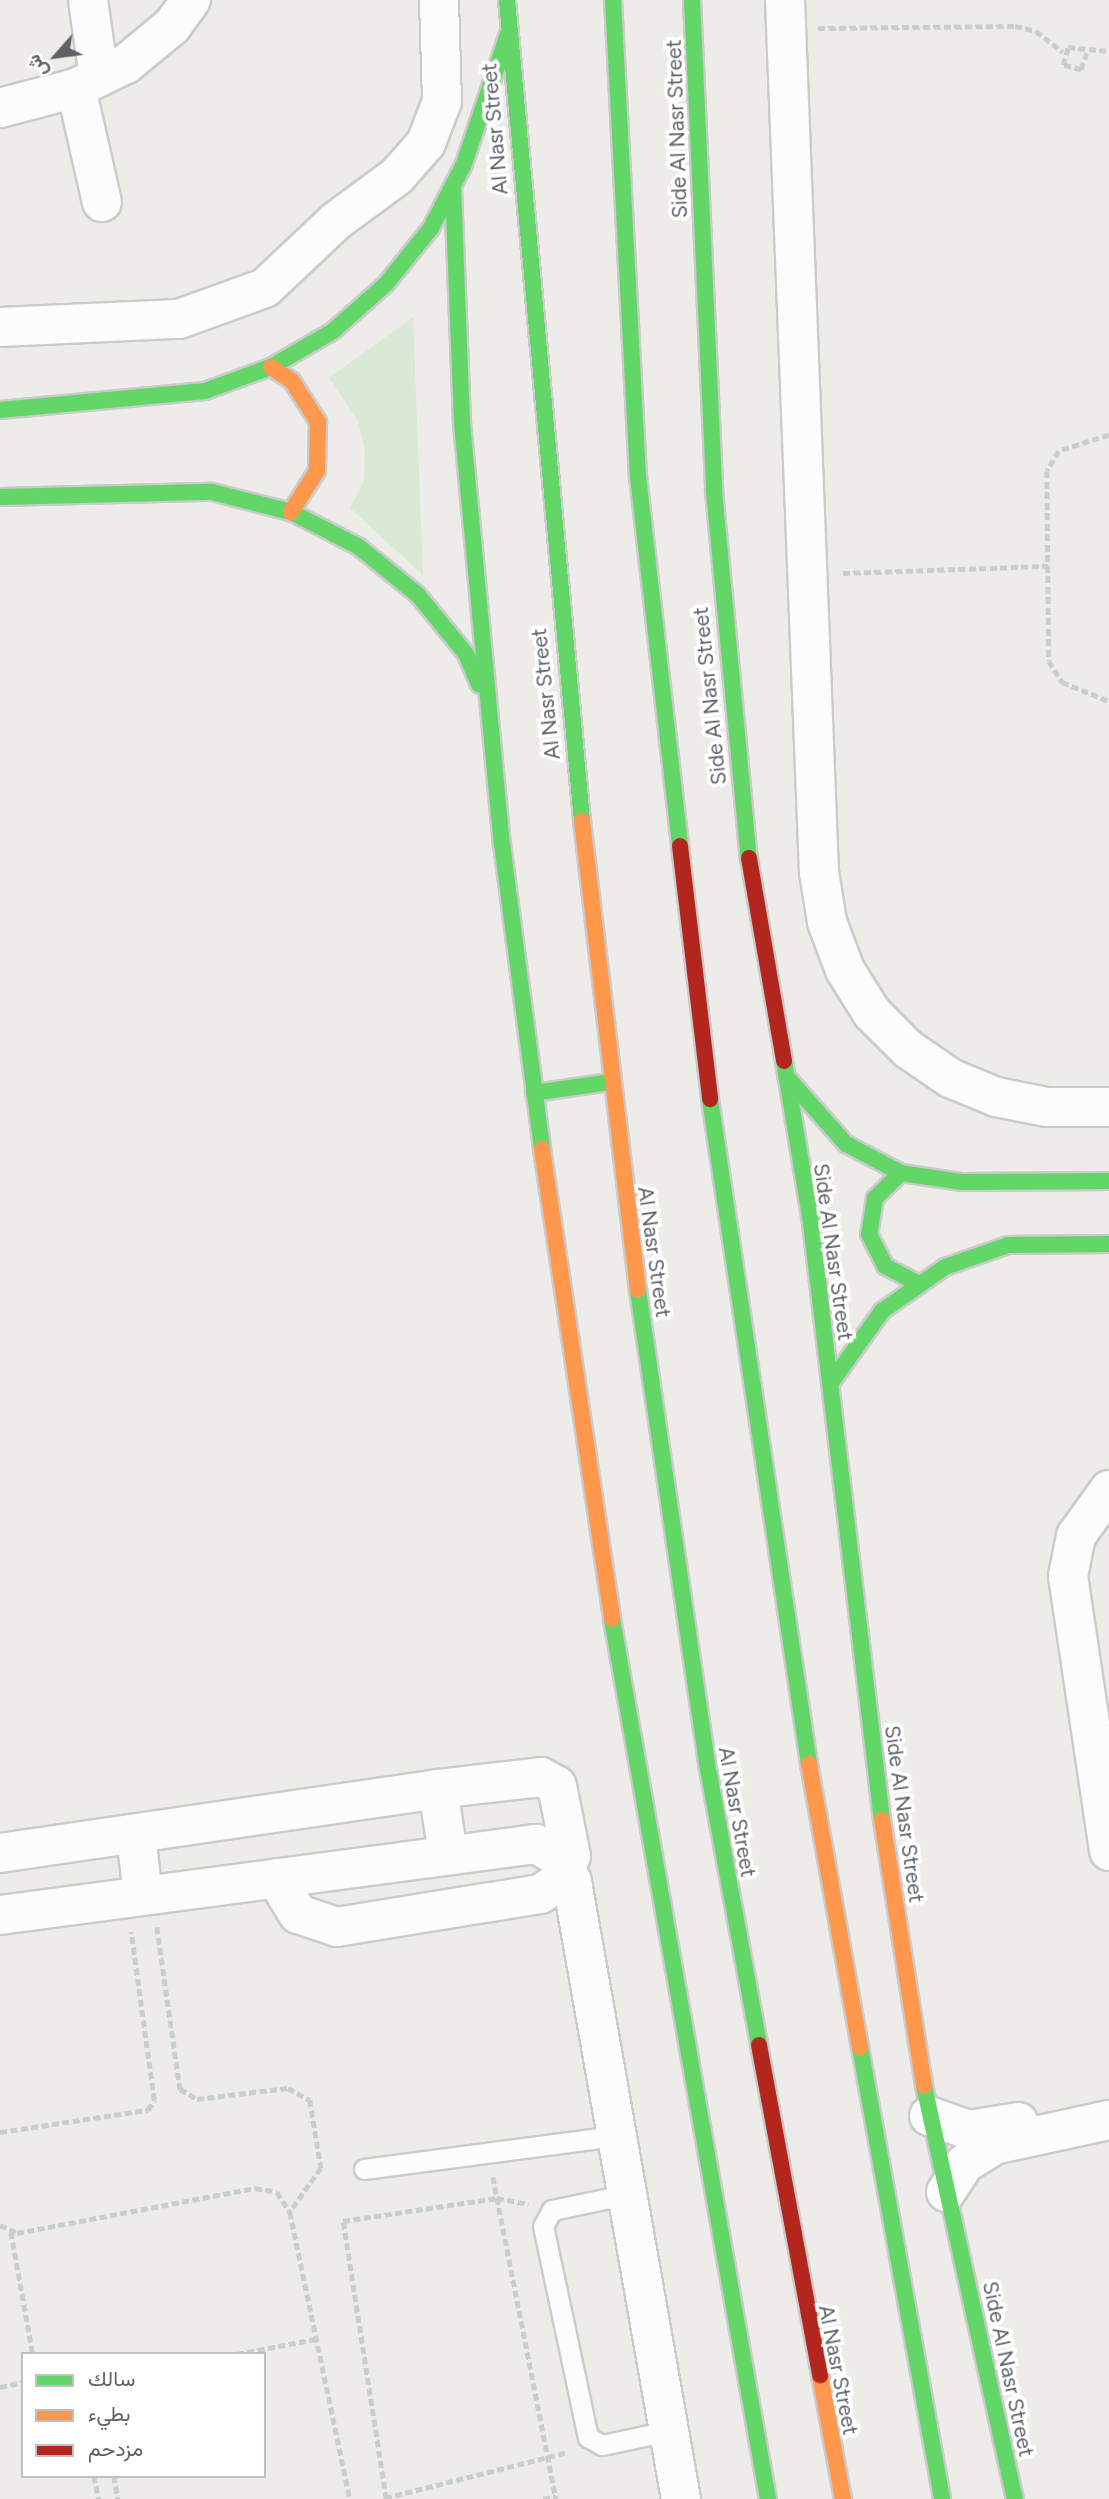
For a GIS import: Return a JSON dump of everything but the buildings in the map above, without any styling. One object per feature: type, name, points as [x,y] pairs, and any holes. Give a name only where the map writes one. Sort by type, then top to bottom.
[{"type":"main road","name":"Al Nasr Street","points":[[507,0],[564,668],[610,1082],[709,1774],[843,2499]]},
{"type":"main road","points":[[613,0],[638,476],[701,1036],[802,1727],[942,2499]]},
{"type":"main road","name":"Side Al Nasr Street","points":[[692,0],[723,614],[749,858],[811,1223],[882,1824],[929,2116],[1015,2499]]},
{"type":"main road","points":[[0,410],[170,398],[271,367],[333,331],[386,284],[453,188],[508,34]]},
{"type":"main road","points":[[453,188],[462,423],[487,704],[534,1093],[609,1603],[768,2499]]},
{"type":"main road","points":[[271,367],[292,381],[318,422],[317,471],[291,512]]},
{"type":"main road","points":[[0,497],[212,492],[291,512],[359,547],[418,595],[466,654],[487,704]]},
{"type":"main road","points":[[783,1070],[801,1100],[846,1143],[901,1173],[962,1182],[1109,1181]]},
{"type":"main road","points":[[534,1093],[610,1082]]},
{"type":"main road","points":[[901,1173],[875,1198],[869,1234],[885,1266],[917,1283]]},
{"type":"main road","points":[[830,1384],[867,1328],[917,1283],[1008,1245],[1109,1244]]},
{"type":"street","points":[[88,0],[87,82],[102,202]]},
{"type":"street","points":[[0,108],[87,82],[150,47],[191,0]]},
{"type":"street","points":[[0,327],[179,319],[265,288],[336,221],[397,176],[426,143],[443,89],[439,0]]},
{"type":"street","points":[[785,14],[819,872],[827,922],[845,970],[872,1013],[908,1049],[950,1078],[996,1097],[1046,1107],[1109,1107]]},
{"type":"street","points":[[1109,1490],[1076,1536],[1068,1576],[1109,1851]]},
{"type":"street","points":[[0,1853],[438,1789],[553,1781],[569,1842],[568,1869],[613,2136],[681,2499]]},
{"type":"street","points":[[438,1789],[449,1854]]},
{"type":"street","points":[[136,1834],[141,1897]]},
{"type":"street","points":[[0,1915],[536,1844],[568,1869]]},
{"type":"street","points":[[276,1878],[298,1914],[337,1927],[540,1894],[568,1869]]},
{"type":"street","points":[[929,2116],[951,2127],[987,2129],[1109,2102]]},
{"type":"street","points":[[946,2192],[964,2164],[994,2145],[1109,2120]]},
{"type":"lane","points":[[364,2169],[613,2136]]},
{"type":"lane","points":[[624,2195],[561,2207],[545,2217],[588,2437],[602,2445],[668,2431]]},
{"type":"path","points":[[785,14],[1015,26],[1036,31],[1063,52]]},
{"type":"path","points":[[1063,52],[1075,45],[1087,52],[1109,51]]},
{"type":"path","points":[[1063,52],[1063,65],[1074,72],[1086,65],[1087,52]]},
{"type":"path","points":[[1109,435],[1069,446],[1051,460],[1048,566],[1053,672],[1109,701]]},
{"type":"path","points":[[807,574],[1048,566]]},
{"type":"path","points":[[0,2132],[148,2110],[154,2100],[141,1897]]},
{"type":"path","points":[[141,1897],[180,2089],[197,2099],[288,2088],[310,2100],[321,2168],[290,2212]]},
{"type":"path","points":[[488,2152],[556,2498],[543,2499]]},
{"type":"path","points":[[0,2225],[11,2232],[255,2188],[277,2192],[290,2212],[350,2499]]},
{"type":"path","points":[[545,2217],[517,2199],[497,2198],[343,2221],[385,2498],[548,2459],[588,2437]]},
{"type":"path","points":[[11,2232],[33,2352]]},
{"type":"path","points":[[248,2352],[316,2339]]},
{"type":"path","points":[[0,2387],[21,2382]]},
{"type":"path","points":[[94,2478],[97,2499]]},
{"type":"path","points":[[114,2478],[118,2499]]},
{"type":"green space","points":[[413,317],[423,575],[350,508],[364,481],[365,451],[358,421],[329,378]]},
{"type":"traffic: fast","points":[[507,0],[582,821]]},
{"type":"traffic: fast","points":[[613,0],[638,476],[680,846]]},
{"type":"traffic: fast","points":[[692,0],[714,491],[749,858]]},
{"type":"traffic: fast","points":[[0,410],[205,391],[271,367],[333,331],[386,284],[431,228],[464,164],[508,34]]},
{"type":"traffic: fast","points":[[453,188],[462,423],[502,844],[542,1149]]},
{"type":"traffic: fast","points":[[0,497],[212,492],[291,512],[359,547],[418,595],[466,654],[479,684]]},
{"type":"traffic: fast","points":[[784,1061],[811,1223],[882,1820]]},
{"type":"traffic: fast","points":[[786,1076],[846,1144],[901,1173],[962,1182],[1109,1181]]},
{"type":"traffic: fast","points":[[534,1093],[610,1082]]},
{"type":"traffic: fast","points":[[710,1099],[809,1764]]},
{"type":"traffic: fast","points":[[901,1173],[875,1198],[869,1234],[885,1266],[917,1283]]},
{"type":"traffic: fast","points":[[830,1384],[882,1311],[945,1267],[1008,1245],[1109,1244]]},
{"type":"traffic: fast","points":[[638,1290],[709,1774],[759,2045]]},
{"type":"traffic: fast","points":[[612,1619],[768,2499]]},
{"type":"traffic: fast","points":[[860,2047],[942,2499]]},
{"type":"traffic: fast","points":[[924,2086],[1015,2499]]},
{"type":"traffic: slow","points":[[271,367],[292,381],[318,422],[317,471],[291,512]]},
{"type":"traffic: slow","points":[[582,821],[638,1290]]},
{"type":"traffic: slow","points":[[542,1149],[612,1619]]},
{"type":"traffic: slow","points":[[809,1764],[860,2047]]},
{"type":"traffic: slow","points":[[882,1820],[924,2086]]},
{"type":"traffic: slow","points":[[820,2375],[843,2499]]},
{"type":"traffic: jam","points":[[680,846],[710,1099]]},
{"type":"traffic: jam","points":[[749,858],[784,1061]]},
{"type":"traffic: jam","points":[[759,2045],[820,2375]]}]
